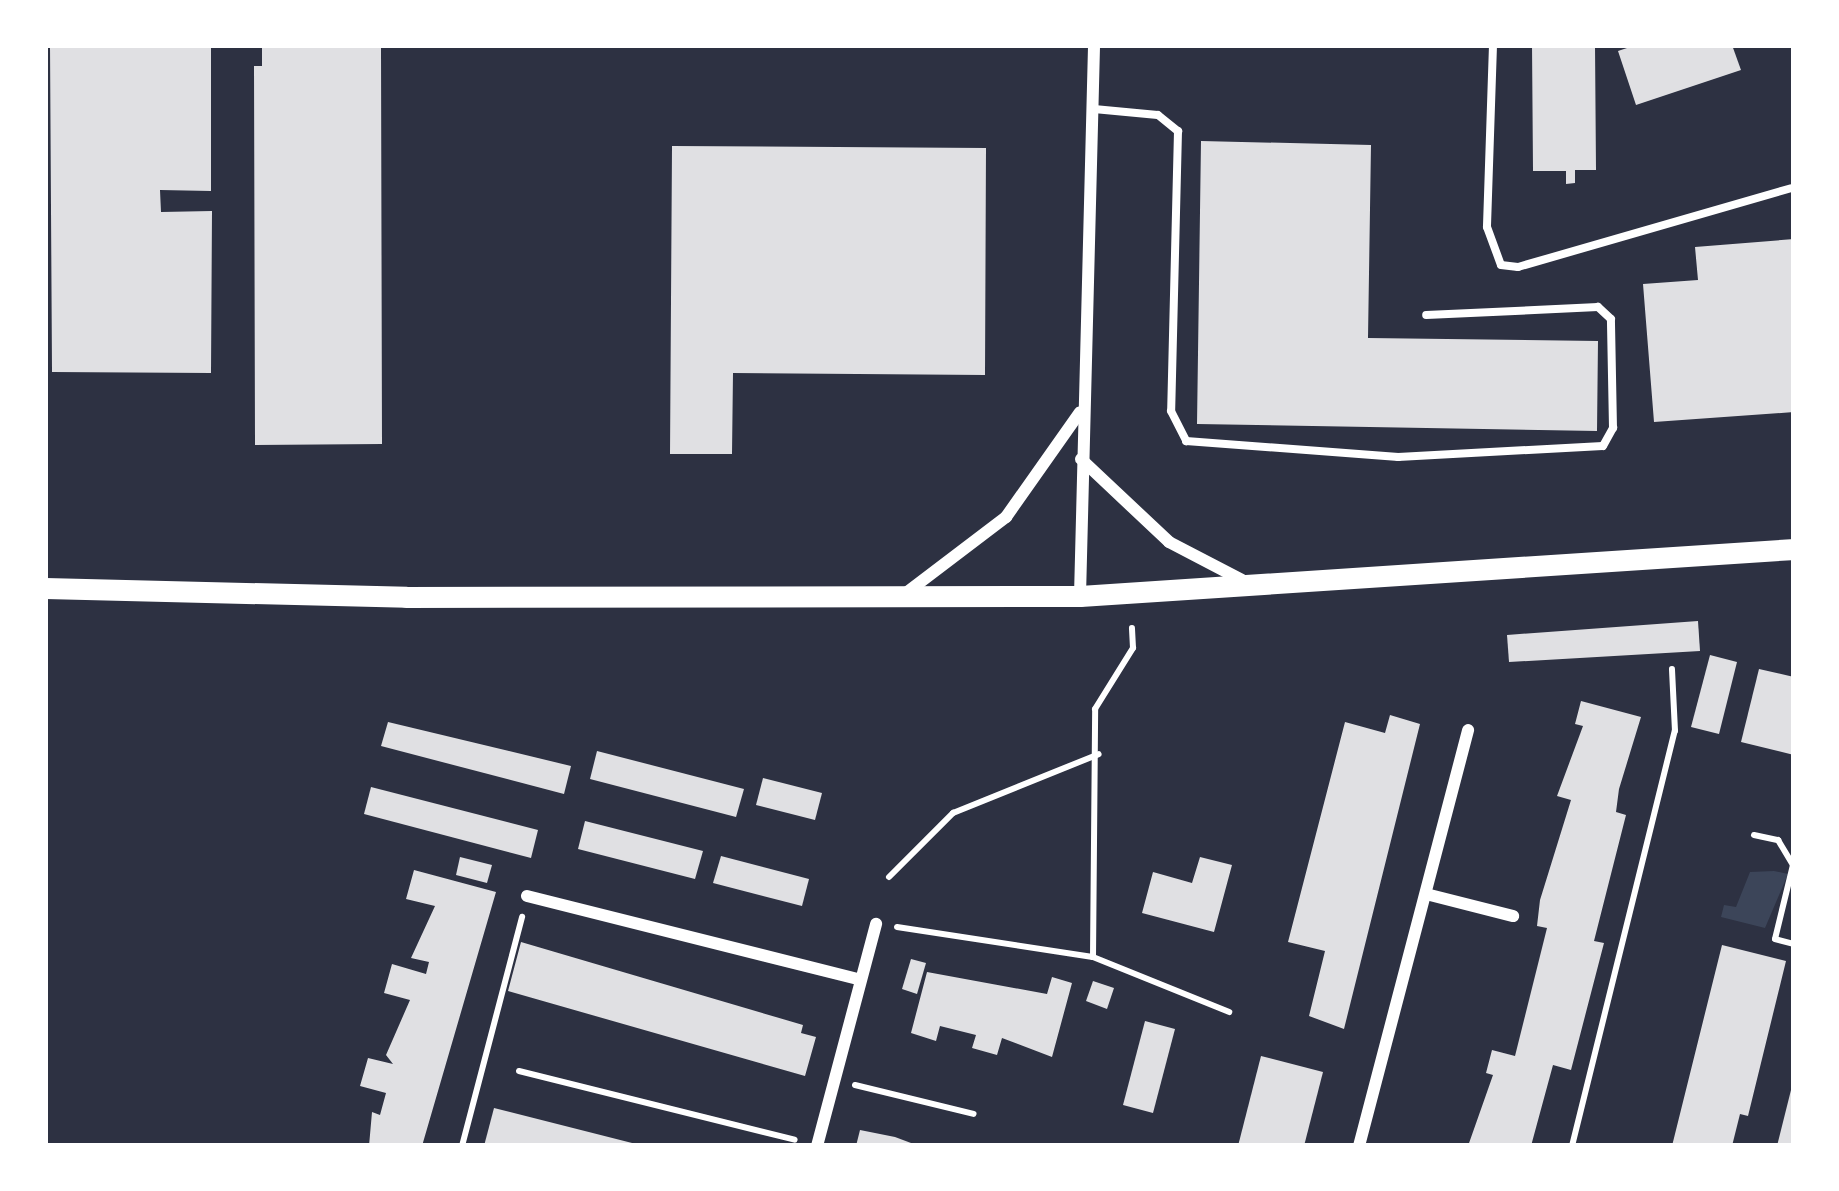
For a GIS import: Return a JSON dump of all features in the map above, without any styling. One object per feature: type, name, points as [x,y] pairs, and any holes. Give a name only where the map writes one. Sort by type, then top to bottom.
[{"type":"main road","points":[[45,588],[1080,596],[1794,549]]},
{"type":"street","points":[[1080,596],[1081,411],[1094,45]]},
{"type":"street","points":[[896,598],[939,575],[1006,517],[1081,411]]},
{"type":"street","points":[[1081,459],[1169,542],[1260,587]]},
{"type":"street","points":[[1359,1146],[1468,730]]},
{"type":"street","points":[[1426,894],[1513,916]]},
{"type":"street","points":[[527,896],[861,980]]},
{"type":"street","points":[[818,1146],[876,924]]},
{"type":"lane","points":[[1493,45],[1487,227],[1501,265],[1518,267],[1791,188]]},
{"type":"lane","points":[[1092,109],[1158,116],[1178,131],[1171,411],[1186,441],[1398,457],[1603,446],[1613,428],[1611,320],[1598,307],[1426,315]]},
{"type":"path","points":[[1093,957],[1099,754],[1095,709],[1133,648],[1132,628]]},
{"type":"path","points":[[1572,1146],[1675,731],[1672,669]]},
{"type":"path","points":[[889,877],[953,813],[1099,754]]},
{"type":"path","points":[[1754,835],[1778,840],[1793,865],[1775,939],[1794,944]]},
{"type":"path","points":[[462,1146],[527,896]]},
{"type":"path","points":[[876,924],[1093,957],[1229,1012]]},
{"type":"path","points":[[519,1071],[818,1146]]},
{"type":"path","points":[[835,1080],[974,1114]]},
{"type":"shaded area","points":[[1750,872],[1788,874],[1765,928],[1721,917],[1724,905],[1736,907]]},
{"type":"building","points":[[50,45],[211,45],[211,191],[160,190],[161,212],[212,211],[211,373],[52,372]]},
{"type":"building","points":[[262,45],[381,45],[382,444],[255,445],[254,66],[262,66]]},
{"type":"building","points":[[1532,45],[1595,45],[1596,170],[1575,170],[1575,183],[1566,184],[1566,171],[1533,171]]},
{"type":"building","points":[[1636,45],[1732,45],[1741,70],[1636,105],[1618,51]]},
{"type":"building","points":[[1201,141],[1371,145],[1368,338],[1598,341],[1597,431],[1197,424]]},
{"type":"building","points":[[672,146],[986,148],[985,375],[733,373],[732,454],[670,454]]},
{"type":"building","points":[[1794,239],[1794,412],[1654,422],[1643,284],[1698,280],[1695,247]]},
{"type":"building","points":[[1698,621],[1700,651],[1509,662],[1507,635]]},
{"type":"building","points":[[1710,655],[1737,662],[1719,734],[1691,727]]},
{"type":"building","points":[[1759,669],[1794,677],[1794,755],[1741,742]]},
{"type":"building","points":[[1581,701],[1641,717],[1619,789],[1616,812],[1626,815],[1594,941],[1604,943],[1571,1070],[1553,1065],[1531,1146],[1468,1146],[1493,1075],[1486,1073],[1492,1050],[1515,1056],[1547,928],[1537,926],[1540,900],[1571,800],[1557,796],[1583,726],[1575,724]]},
{"type":"building","points":[[1390,715],[1420,724],[1344,1029],[1309,1016],[1325,951],[1288,942],[1345,722],[1385,733]]},
{"type":"building","points":[[388,722],[571,766],[564,794],[381,746]]},
{"type":"building","points":[[597,751],[744,789],[736,817],[590,779]]},
{"type":"building","points":[[763,778],[822,793],[815,820],[756,805]]},
{"type":"building","points":[[371,787],[538,830],[531,858],[364,814]]},
{"type":"building","points":[[585,821],[703,851],[695,879],[578,849]]},
{"type":"building","points":[[721,856],[809,879],[802,906],[713,883]]},
{"type":"building","points":[[460,857],[492,865],[487,883],[456,875]]},
{"type":"building","points":[[1200,857],[1232,865],[1214,932],[1142,913],[1153,872],[1192,883]]},
{"type":"building","points":[[414,870],[496,892],[422,1146],[369,1146],[372,1112],[380,1115],[386,1093],[360,1086],[368,1058],[393,1064],[386,1055],[410,1000],[384,993],[392,964],[426,974],[429,962],[411,958],[435,906],[406,899]]},
{"type":"building","points":[[521,942],[803,1025],[801,1033],[816,1037],[805,1076],[508,991]]},
{"type":"building","points":[[1722,945],[1786,961],[1748,1116],[1740,1114],[1732,1146],[1672,1146]]},
{"type":"building","points":[[911,959],[926,963],[917,994],[902,989]]},
{"type":"building","points":[[927,972],[1047,994],[1052,977],[1072,983],[1052,1057],[1002,1038],[997,1055],[972,1048],[976,1035],[940,1026],[936,1041],[911,1033]]},
{"type":"building","points":[[1093,981],[1114,988],[1107,1009],[1086,1001]]},
{"type":"building","points":[[1145,1021],[1175,1029],[1153,1113],[1123,1105]]},
{"type":"building","points":[[1261,1056],[1323,1072],[1304,1146],[1238,1146]]},
{"type":"building","points":[[1792,1086],[1794,1146],[1777,1146]]},
{"type":"building","points":[[494,1108],[636,1144],[636,1146],[484,1146]]},
{"type":"building","points":[[860,1130],[895,1137],[919,1146],[856,1146]]}]
